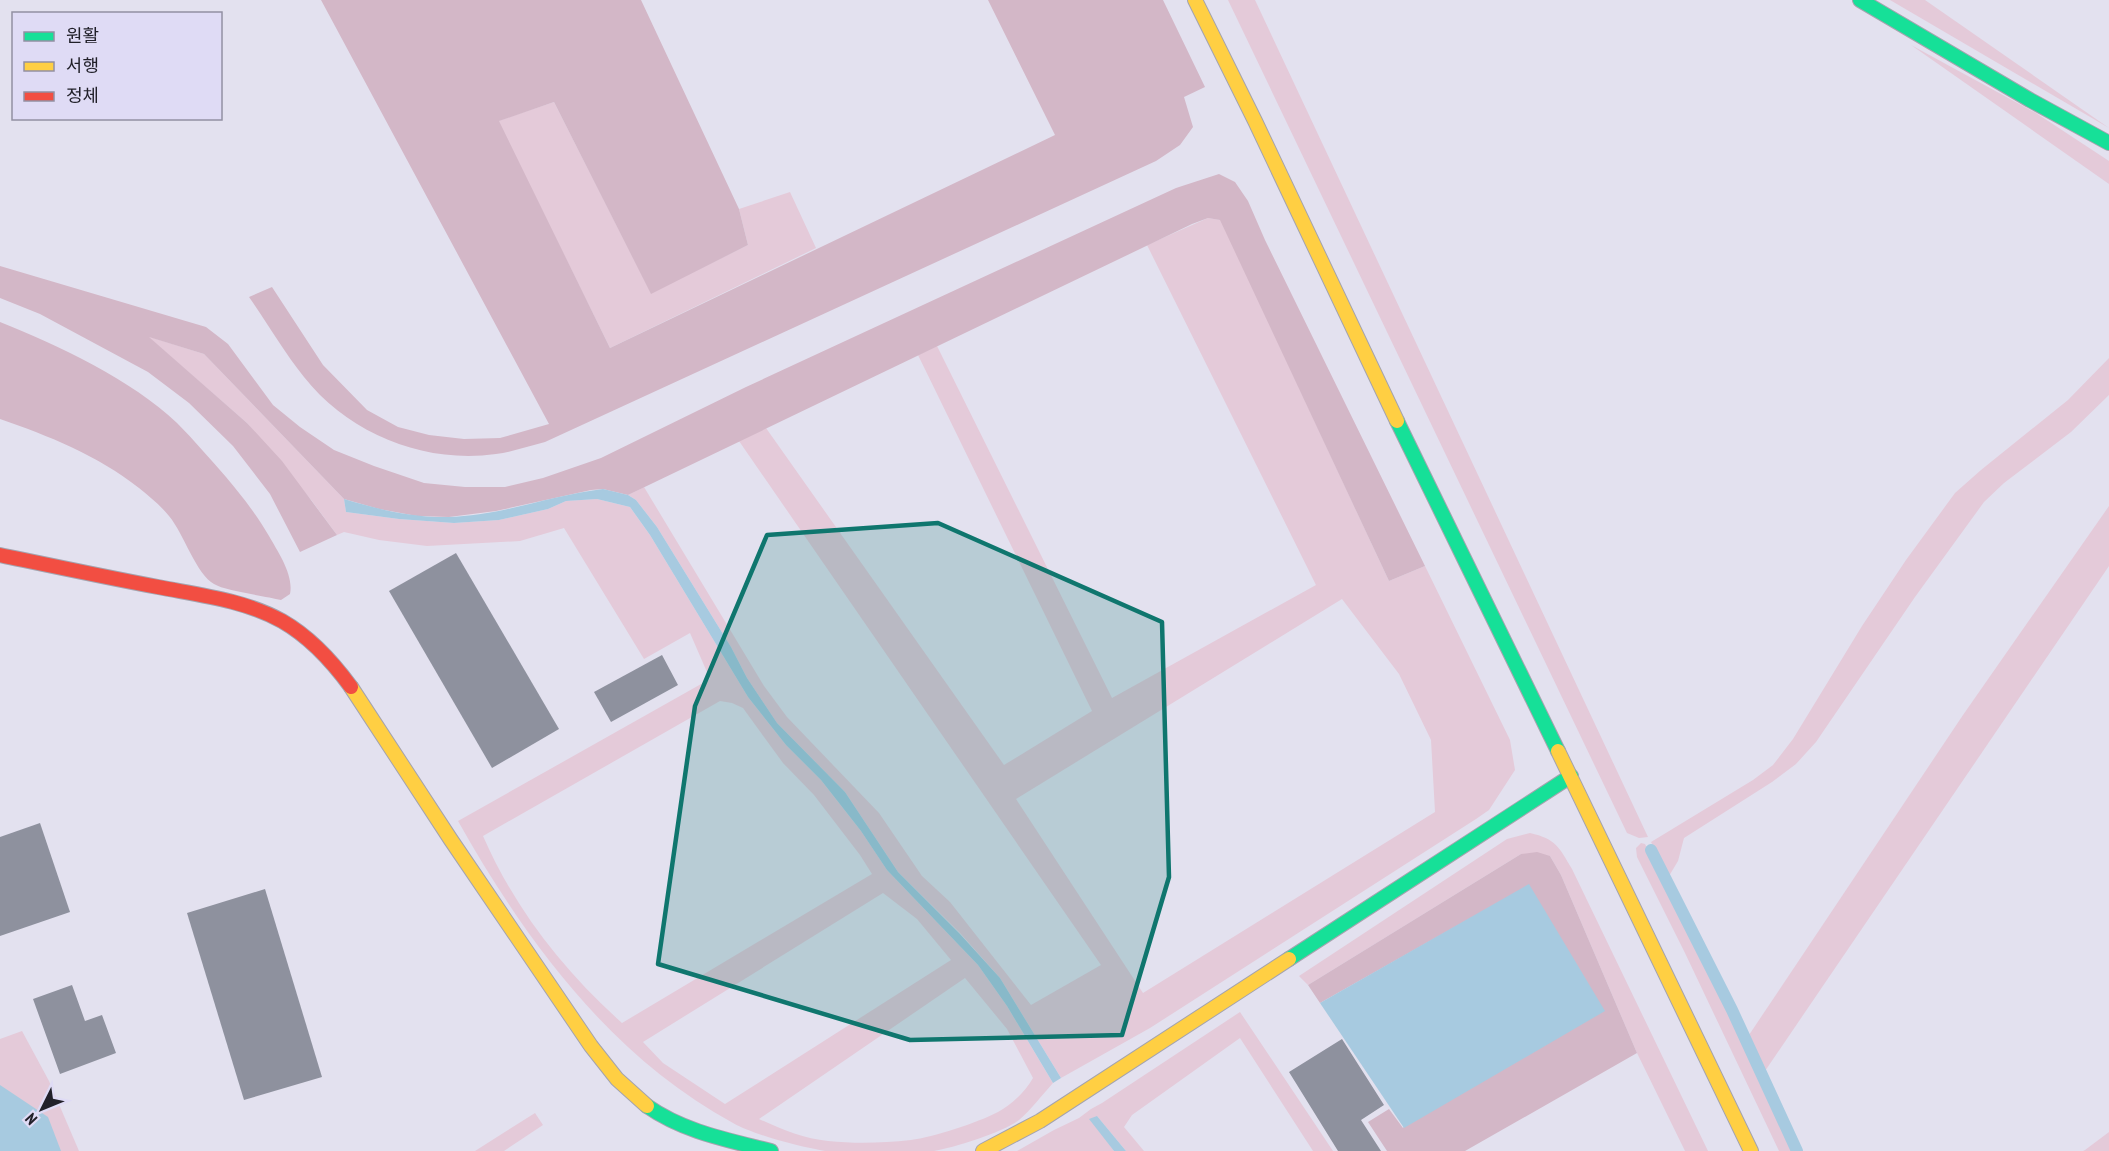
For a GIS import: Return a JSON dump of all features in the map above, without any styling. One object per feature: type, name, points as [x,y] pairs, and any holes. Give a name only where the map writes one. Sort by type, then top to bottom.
[{"type":"street","points":[[1195,0],[1260,132],[1365,357],[1571,776],[1751,1151]]},
{"type":"street","points":[[1860,0],[2030,100],[2109,143]]},
{"type":"street","points":[[0,555],[250,608],[282,621],[302,635],[344,678],[443,829],[610,1069],[645,1106],[667,1118],[771,1151]]},
{"type":"street","points":[[983,1151],[1040,1121],[1571,776]]},
{"type":"highlighted area","points":[[938,523],[1162,622],[1169,877],[1122,1035],[910,1040],[658,964],[695,706],[767,535]]},
{"type":"shaded area","points":[[321,0],[641,0],[739,209],[748,245],[651,294],[554,102],[499,121],[610,348],[1055,135],[988,0],[1163,0],[1205,87],[1184,97],[1193,127],[1180,145],[1156,161],[545,442],[496,454],[469,456],[442,454],[390,441],[366,429],[322,397],[304,377],[249,297],[272,287],[323,365],[367,410],[398,427],[429,435],[464,439],[500,438],[549,424]]},
{"type":"shaded area","points":[[1228,0],[1255,0],[1648,837],[1639,838],[1627,833]]},
{"type":"shaded area","points":[[1890,0],[1925,0],[2109,128]]},
{"type":"shaded area","points":[[1911,45],[2036,113],[2109,161],[2109,184]]},
{"type":"shaded area","points":[[554,102],[651,293],[748,245],[739,209],[790,192],[816,248],[610,348],[498,121]]},
{"type":"shaded area","points":[[1219,174],[1235,182],[1248,201],[1425,566],[1389,581],[1220,220],[1208,218],[1192,224],[628,495],[603,489],[591,490],[496,511],[449,517],[417,516],[379,509],[344,499],[204,354],[149,337],[247,423],[282,461],[337,535],[300,552],[270,494],[233,446],[189,403],[148,372],[40,314],[0,298],[0,266],[206,327],[228,344],[273,405],[334,450],[424,483],[465,487],[505,487],[543,478],[601,458],[746,387],[1176,188]]},
{"type":"shaded area","points":[[1208,218],[1221,220],[1389,581],[1425,566],[1510,740],[1515,770],[1489,810],[1476,819],[1150,1028],[1061,1078],[1000,978],[960,933],[898,872],[845,792],[777,723],[747,678],[731,647],[657,527],[636,500],[628,495],[644,487],[764,686],[787,717],[879,813],[922,876],[950,902],[1031,1005],[1101,965],[739,441],[766,428],[1004,765],[1092,711],[918,355],[937,346],[1112,698],[1316,585],[1147,245]],"holes":[[[1342,599],[1399,674],[1431,740],[1435,812],[1143,993],[1016,799]]]},
{"type":"shaded area","points":[[0,322],[46,341],[117,378],[159,407],[177,423],[226,477],[259,520],[284,564],[290,579],[290,594],[281,600],[214,584],[201,572],[169,516],[139,488],[89,456],[36,432],[0,419]]},
{"type":"shaded area","points":[[147,336],[204,354],[344,499],[346,512],[454,523],[499,520],[548,509],[566,501],[597,499],[630,507],[650,535],[748,697],[786,745],[821,780],[861,831],[887,870],[978,965],[1007,1006],[1053,1083],[1012,1125],[965,1143],[934,1151],[825,1151],[778,1140],[733,1123],[689,1096],[648,1064],[610,1029],[542,951],[512,909],[458,821],[710,679],[690,633],[644,659],[564,528],[520,541],[427,546],[379,540],[344,532],[337,535],[312,501],[247,423]],"holes":[[[720,701],[743,708],[783,763],[814,795],[872,874],[622,1023],[580,982],[542,937],[510,889],[483,836]],[[883,893],[917,919],[951,960],[725,1104],[663,1063],[643,1042]],[[965,978],[1007,1029],[1033,1078],[1018,1097],[998,1112],[955,1129],[911,1140],[859,1143],[819,1140],[793,1133],[759,1119]]]},
{"type":"shaded area","points":[[2109,358],[2109,395],[2071,432],[2004,483],[1984,502],[1915,597],[1816,742],[1796,764],[1772,782],[1684,838],[1678,861],[1669,876],[1651,842],[1753,780],[1773,765],[1793,739],[1862,626],[1906,560],[1955,493],[2068,400]]},
{"type":"shaded area","points":[[2109,506],[2109,566],[1765,1071],[1749,1035],[1963,715]]},
{"type":"shaded area","points":[[1530,833],[1546,838],[1556,845],[1572,869],[1708,1151],[1685,1151],[1637,1053],[1561,875],[1550,856],[1521,854],[1308,985],[1299,976],[1507,839]]},
{"type":"shaded area","points":[[1641,843],[1645,844],[1723,1000],[1794,1151],[1779,1151],[1637,857],[1636,848]]},
{"type":"shaded area","points":[[1537,852],[1550,856],[1561,875],[1637,1053],[1465,1151],[1387,1151],[1368,1122],[1389,1109],[1403,1128],[1534,894],[1529,885],[1320,1003],[1308,985],[1521,854]]},
{"type":"shaded area","points":[[1240,1012],[1333,1151],[1313,1151],[1240,1038],[1132,1115],[1124,1127],[1144,1151],[1126,1151],[1097,1116],[1107,1141],[1114,1151],[1017,1151],[1079,1118]]},
{"type":"shaded area","points":[[22,1031],[49,1081],[79,1151],[0,1151],[0,1039]]},
{"type":"shaded area","points":[[535,1113],[543,1125],[504,1151],[475,1151]]},
{"type":"shaded area","points":[[2109,1132],[2109,1151],[2083,1151],[2085,1150]]},
{"type":"water","points":[[603,489],[628,495],[636,500],[657,527],[731,647],[747,678],[777,723],[845,792],[898,872],[1000,978],[1061,1078],[1053,1083],[1007,1006],[978,965],[887,870],[861,831],[821,780],[786,745],[748,697],[650,535],[630,507],[597,499],[566,501],[548,509],[499,520],[454,523],[346,512],[344,499],[395,512],[448,517],[487,513]]},
{"type":"water","points":[[1529,884],[1605,1011],[1404,1128],[1320,1003]]},
{"type":"water","points":[[0,1085],[48,1117],[61,1151],[0,1151]]},
{"type":"water","points":[[1097,1116],[1126,1151],[1114,1151],[1089,1119]]},
{"type":"building","points":[[456,553],[559,729],[492,768],[389,591]]},
{"type":"building","points":[[662,655],[678,685],[611,722],[594,692]]},
{"type":"building","points":[[40,823],[70,912],[0,936],[0,837]]},
{"type":"building","points":[[265,889],[322,1077],[244,1100],[187,913]]},
{"type":"building","points":[[72,985],[85,1021],[102,1015],[116,1053],[60,1074],[33,999]]},
{"type":"building","points":[[1342,1039],[1384,1105],[1361,1120],[1381,1151],[1338,1151],[1289,1072]]},
{"type":"waterway","points":[[1651,850],[1732,1010],[1797,1151]]},
{"type":"traffic: fast","points":[[1860,0],[2030,100],[2109,143]]},
{"type":"traffic: fast","points":[[1397,421],[1558,751]]},
{"type":"traffic: fast","points":[[1289,959],[1571,776]]},
{"type":"traffic: fast","points":[[647,1106],[691,1129],[771,1151]]},
{"type":"traffic: slow","points":[[1195,0],[1397,421]]},
{"type":"traffic: slow","points":[[351,687],[451,840],[591,1046],[617,1079],[647,1106]]},
{"type":"traffic: slow","points":[[1558,751],[1751,1151]]},
{"type":"traffic: slow","points":[[983,1151],[1040,1121],[1289,959]]},
{"type":"traffic: jam","points":[[0,555],[205,596],[252,608],[282,621],[302,634],[328,659],[351,687]]}]
